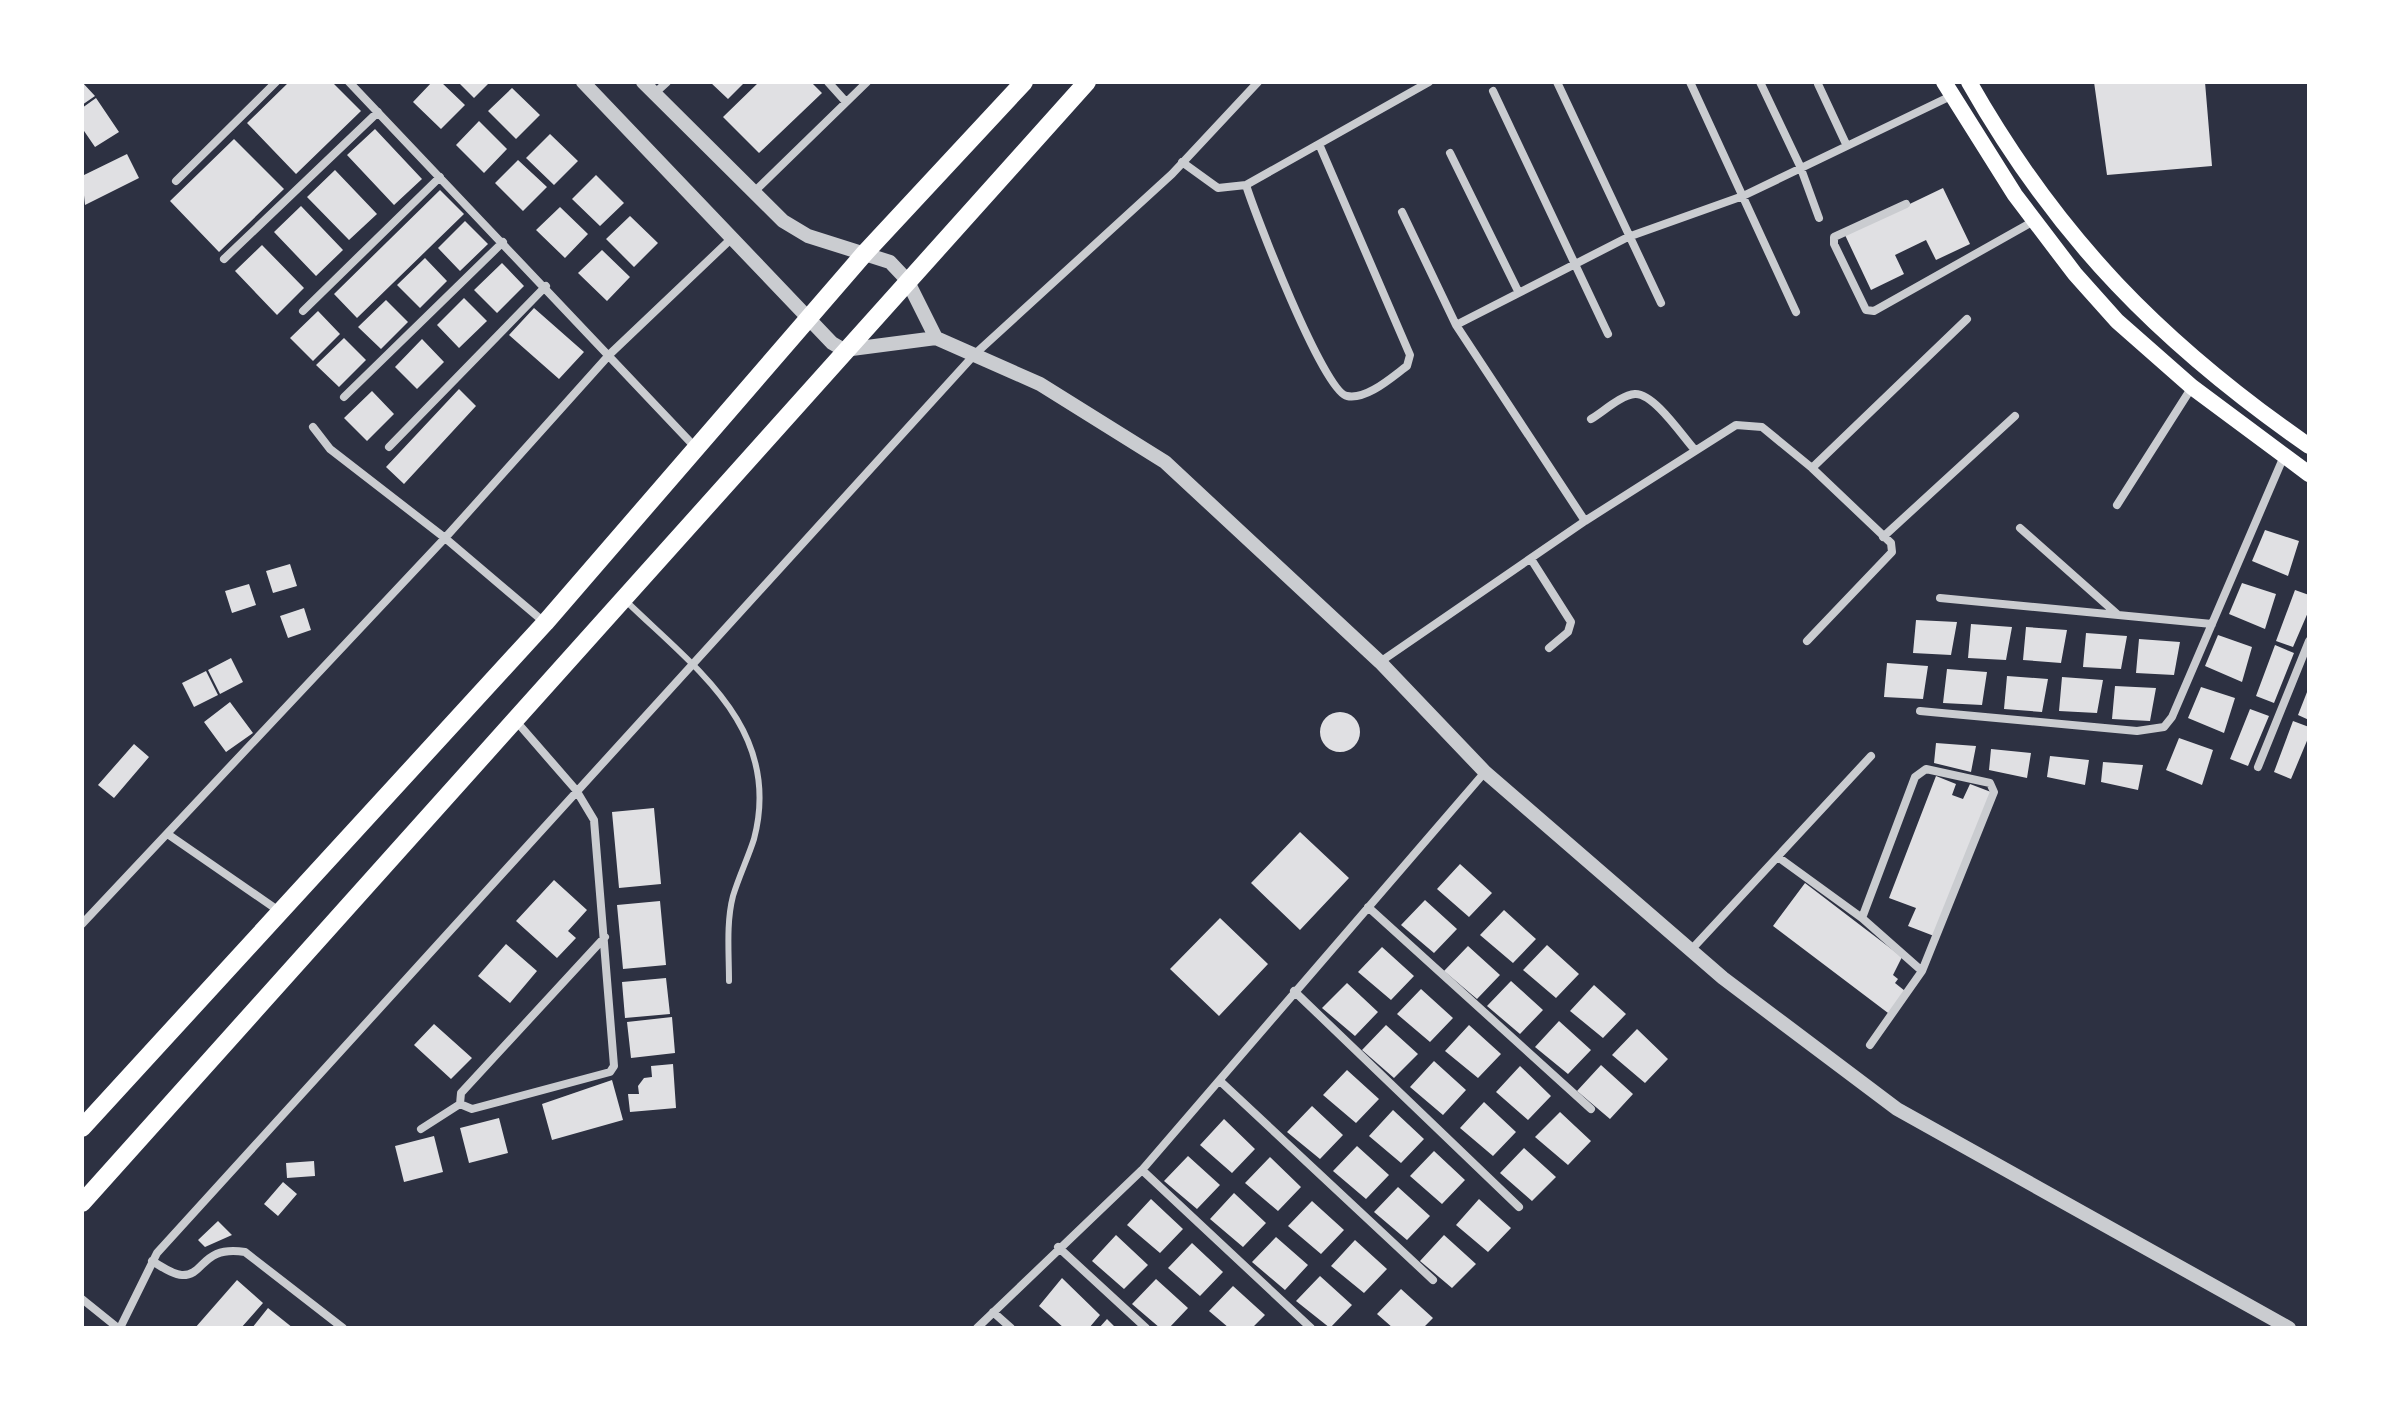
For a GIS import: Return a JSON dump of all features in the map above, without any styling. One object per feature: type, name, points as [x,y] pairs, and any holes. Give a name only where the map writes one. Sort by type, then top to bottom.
[{"type":"main road","points":[[82,1128],[545,623],[864,254],[1024,82]]},
{"type":"main road","points":[[82,1203],[1087,82]]},
{"type":"main road","points":[[1969,82],[2054,211],[2092,260],[2173,342],[2309,446]]},
{"type":"main road","points":[[1947,89],[2034,221],[2117,321],[2192,387],[2309,474]]},
{"type":"main road","points":[[2075,274],[2092,260]]},
{"type":"street","points":[[176,181],[276,82]]},
{"type":"street","points":[[349,82],[546,286],[697,450]]},
{"type":"street","points":[[583,82],[807,320],[844,350],[936,338],[1040,384],[1165,462],[1380,662],[1485,772],[1691,950],[1897,1109],[2289,1328]]},
{"type":"street","points":[[643,82],[783,221],[808,236],[890,262],[907,280],[936,338]]},
{"type":"street","points":[[655,93],[667,82]]},
{"type":"street","points":[[828,82],[846,102]]},
{"type":"street","points":[[753,193],[867,82]]},
{"type":"street","points":[[82,1299],[119,1328],[152,1261],[576,790],[975,354],[1182,162],[1258,82]]},
{"type":"street","points":[[1182,162],[1218,188],[1246,185],[1429,82]]},
{"type":"street","points":[[1557,82],[1661,303]]},
{"type":"street","points":[[1690,82],[1796,312]]},
{"type":"street","points":[[1760,82],[1800,166],[1819,218]]},
{"type":"street","points":[[1818,84],[1846,144]]},
{"type":"street","points":[[1456,325],[1628,237],[1743,196],[1947,89]]},
{"type":"street","points":[[1493,91],[1608,334]]},
{"type":"street","points":[[224,259],[378,112]]},
{"type":"street","points":[[1246,185],[1269,248],[1331,380],[1339,393],[1347,396],[1366,394],[1407,366],[1410,355],[1319,144]]},
{"type":"street","points":[[1450,153],[1518,291]]},
{"type":"street","points":[[303,311],[440,177]]},
{"type":"street","points":[[1906,204],[1834,237],[1834,244],[1866,310],[1874,311],[2034,221]]},
{"type":"street","points":[[1402,212],[1456,325],[1585,521]]},
{"type":"street","points":[[82,924],[169,835],[445,538],[610,354],[732,238]]},
{"type":"street","points":[[344,397],[503,242]]},
{"type":"street","points":[[389,447],[546,286]]},
{"type":"street","points":[[1812,468],[1967,319]]},
{"type":"street","points":[[2117,505],[2192,387]]},
{"type":"street","points":[[1591,419],[1629,396],[1643,395],[1655,404],[1695,450]]},
{"type":"street","points":[[1883,537],[2015,416]]},
{"type":"street","points":[[1380,662],[1585,521],[1736,425],[1762,427],[1812,468],[1891,543],[1889,559],[1807,641]]},
{"type":"street","points":[[313,427],[330,449],[445,538],[545,623]]},
{"type":"street","points":[[1920,711],[2155,730],[2164,727],[2172,717],[2284,456]]},
{"type":"street","points":[[2020,528],[2117,615]]},
{"type":"street","points":[[1531,559],[1571,622],[1568,632],[1549,648]]},
{"type":"street","points":[[1940,598],[2212,624]]},
{"type":"street","points":[[2258,767],[2309,641]]},
{"type":"street","points":[[460,1104],[472,1109],[612,1070],[595,826],[576,790],[516,721]]},
{"type":"street","points":[[1691,950],[1871,756]]},
{"type":"street","points":[[1862,918],[1915,777],[1926,769],[1990,783],[1994,792],[1922,971],[1870,1045]]},
{"type":"street","points":[[977,1328],[1058,1247],[1142,1170],[1485,772]]},
{"type":"street","points":[[169,835],[279,911]]},
{"type":"street","points":[[1778,857],[1862,918],[1922,971]]},
{"type":"street","points":[[1368,907],[1591,1109]]},
{"type":"street","points":[[460,1104],[461,1093],[605,937]]},
{"type":"street","points":[[1294,991],[1519,1207]]},
{"type":"street","points":[[1220,1081],[1433,1280]]},
{"type":"street","points":[[421,1129],[460,1104]]},
{"type":"street","points":[[1142,1170],[1311,1328]]},
{"type":"street","points":[[1058,1247],[1146,1328]]},
{"type":"street","points":[[152,1261],[180,1276],[193,1273],[213,1253],[228,1249],[245,1252],[343,1328]]},
{"type":"street","points":[[993,1312],[1011,1328]]},
{"type":"lane","points":[[624,599],[692,665],[737,715],[749,743],[758,787],[754,838],[732,899],[729,981]]},
{"type":"building","points":[[82,82],[95,96],[82,105]]},
{"type":"building","points":[[289,82],[332,82],[361,111],[296,174],[247,123]]},
{"type":"building","points":[[432,82],[441,82],[465,105],[441,129],[413,102]]},
{"type":"building","points":[[458,82],[490,82],[474,98]]},
{"type":"building","points":[[710,82],[745,82],[728,99]]},
{"type":"building","points":[[759,82],[811,82],[822,93],[759,153],[723,117]]},
{"type":"building","points":[[2094,82],[2205,82],[2212,166],[2107,175]]},
{"type":"building","points":[[512,88],[540,115],[516,139],[488,111]]},
{"type":"building","points":[[96,98],[119,132],[95,147],[82,128],[82,108]]},
{"type":"building","points":[[479,121],[507,149],[484,173],[456,145]]},
{"type":"building","points":[[375,129],[422,179],[394,205],[347,155]]},
{"type":"building","points":[[550,134],[578,161],[554,185],[526,158]]},
{"type":"building","points":[[234,139],[284,189],[219,252],[170,201]]},
{"type":"building","points":[[127,154],[139,178],[85,205],[82,176]]},
{"type":"building","points":[[518,160],[547,187],[523,211],[495,183]]},
{"type":"building","points":[[335,170],[377,214],[349,240],[307,197]]},
{"type":"building","points":[[596,175],[624,203],[600,226],[572,199]]},
{"type":"building","points":[[1943,188],[1970,244],[1936,260],[1926,240],[1895,255],[1904,274],[1871,290],[1845,235]]},
{"type":"building","points":[[440,190],[464,214],[357,318],[334,294]]},
{"type":"building","points":[[301,206],[343,250],[316,276],[274,232]]},
{"type":"building","points":[[560,207],[588,234],[565,258],[536,230]]},
{"type":"building","points":[[630,216],[658,243],[634,267],[606,239]]},
{"type":"building","points":[[465,221],[488,244],[460,271],[438,248]]},
{"type":"building","points":[[262,245],[304,288],[277,315],[235,271]]},
{"type":"building","points":[[602,250],[630,277],[607,301],[578,273]]},
{"type":"building","points":[[425,258],[447,281],[420,308],[397,285]]},
{"type":"building","points":[[502,263],[524,286],[497,313],[474,290]]},
{"type":"building","points":[[464,298],[487,321],[459,348],[437,325]]},
{"type":"building","points":[[386,300],[408,322],[381,349],[358,327]]},
{"type":"building","points":[[534,308],[584,352],[559,379],[509,335]]},
{"type":"building","points":[[318,311],[340,334],[313,361],[290,338]]},
{"type":"building","points":[[344,338],[366,360],[339,387],[316,365]]},
{"type":"building","points":[[422,339],[444,362],[417,389],[395,367]]},
{"type":"building","points":[[459,389],[476,406],[404,484],[386,467]]},
{"type":"building","points":[[372,391],[394,414],[367,441],[344,418]]},
{"type":"building","points":[[2265,530],[2299,541],[2288,576],[2252,561]]},
{"type":"building","points":[[290,564],[297,586],[273,593],[266,571]]},
{"type":"building","points":[[2242,583],[2276,594],[2265,629],[2229,614]]},
{"type":"building","points":[[249,584],[256,605],[232,613],[225,591]]},
{"type":"building","points":[[2295,590],[2309,595],[2309,610],[2293,647],[2276,641]]},
{"type":"building","points":[[304,608],[311,630],[288,638],[280,616]]},
{"type":"building","points":[[1916,620],[1957,622],[1951,655],[1913,653]]},
{"type":"building","points":[[1971,624],[2012,627],[2006,660],[1968,658]]},
{"type":"building","points":[[2026,627],[2067,630],[2061,663],[2023,660]]},
{"type":"building","points":[[2086,633],[2127,636],[2121,669],[2083,667]]},
{"type":"building","points":[[2218,635],[2252,647],[2242,682],[2205,666]]},
{"type":"building","points":[[2139,639],[2180,642],[2174,675],[2136,673]]},
{"type":"building","points":[[2275,645],[2294,653],[2274,703],[2256,696]]},
{"type":"building","points":[[231,658],[243,682],[220,694],[208,670]]},
{"type":"building","points":[[1887,663],[1928,666],[1923,699],[1884,697]]},
{"type":"building","points":[[1947,669],[1987,672],[1982,705],[1943,703]]},
{"type":"building","points":[[206,671],[218,695],[194,707],[182,683]]},
{"type":"building","points":[[2007,676],[2048,679],[2042,712],[2004,709]]},
{"type":"building","points":[[2062,677],[2103,680],[2097,713],[2059,711]]},
{"type":"building","points":[[2115,686],[2156,688],[2150,721],[2112,719]]},
{"type":"building","points":[[2201,687],[2235,698],[2224,733],[2188,718]]},
{"type":"building","points":[[2309,687],[2309,720],[2298,715]]},
{"type":"building","points":[[230,702],[253,733],[226,752],[204,722]]},
{"type":"building","points":[[2250,709],[2269,716],[2248,766],[2230,759]]},
{"type":"building","points":[[1340,712],[1354,718],[1360,732],[1354,746],[1340,752],[1326,746],[1320,732],[1326,718]]},
{"type":"building","points":[[2293,721],[2309,727],[2309,736],[2291,779],[2274,772]]},
{"type":"building","points":[[2179,738],[2213,750],[2202,785],[2166,770]]},
{"type":"building","points":[[1936,743],[1976,746],[1971,772],[1934,763]]},
{"type":"building","points":[[134,744],[149,757],[114,798],[98,785]]},
{"type":"building","points":[[1991,749],[2031,753],[2027,778],[1989,770]]},
{"type":"building","points":[[2050,756],[2089,760],[2085,785],[2047,777]]},
{"type":"building","points":[[2103,762],[2143,765],[2138,790],[2101,782]]},
{"type":"building","points":[[1936,776],[1956,784],[1952,795],[1963,799],[1970,784],[1991,792],[1934,936],[1908,926],[1916,908],[1889,898]]},
{"type":"building","points":[[654,808],[661,884],[619,888],[612,812]]},
{"type":"building","points":[[1300,832],[1349,878],[1300,930],[1251,883]]},
{"type":"building","points":[[1460,864],[1492,893],[1469,917],[1437,889]]},
{"type":"building","points":[[554,880],[587,910],[568,931],[576,938],[557,958],[516,921]]},
{"type":"building","points":[[1805,883],[1902,957],[1893,975],[1898,979],[1895,983],[1905,991],[1892,1016],[1773,926]]},
{"type":"building","points":[[1425,900],[1457,929],[1434,953],[1401,925]]},
{"type":"building","points":[[660,901],[666,965],[623,969],[617,905]]},
{"type":"building","points":[[1504,910],[1536,939],[1513,963],[1480,935]]},
{"type":"building","points":[[1220,918],[1268,964],[1219,1016],[1170,969]]},
{"type":"building","points":[[506,944],[537,971],[510,1003],[478,976]]},
{"type":"building","points":[[1547,945],[1579,974],[1556,998],[1523,970]]},
{"type":"building","points":[[1468,946],[1500,975],[1477,999],[1444,971]]},
{"type":"building","points":[[1382,947],[1414,976],[1391,1000],[1358,972]]},
{"type":"building","points":[[666,978],[670,1014],[625,1018],[622,982]]},
{"type":"building","points":[[1511,981],[1543,1010],[1520,1034],[1487,1006]]},
{"type":"building","points":[[1347,983],[1378,1012],[1355,1036],[1322,1008]]},
{"type":"building","points":[[1594,985],[1626,1014],[1603,1038],[1570,1011]]},
{"type":"building","points":[[1421,989],[1453,1018],[1430,1042],[1397,1014]]},
{"type":"building","points":[[672,1017],[675,1053],[631,1058],[627,1022]]},
{"type":"building","points":[[1559,1021],[1591,1050],[1568,1074],[1535,1047]]},
{"type":"building","points":[[434,1024],[472,1058],[451,1079],[414,1045]]},
{"type":"building","points":[[1386,1025],[1418,1054],[1394,1078],[1362,1050]]},
{"type":"building","points":[[1469,1025],[1501,1054],[1478,1078],[1445,1051]]},
{"type":"building","points":[[1637,1029],[1668,1059],[1645,1083],[1612,1055]]},
{"type":"building","points":[[1434,1061],[1466,1090],[1443,1115],[1410,1087]]},
{"type":"building","points":[[673,1064],[676,1108],[630,1112],[628,1094],[639,1094],[638,1086],[644,1078],[652,1077],[651,1066]]},
{"type":"building","points":[[1601,1065],[1633,1094],[1610,1119],[1577,1091]]},
{"type":"building","points":[[1520,1066],[1551,1096],[1528,1120],[1496,1092]]},
{"type":"building","points":[[1347,1070],[1379,1099],[1356,1123],[1323,1095]]},
{"type":"building","points":[[612,1080],[623,1120],[552,1140],[542,1104]]},
{"type":"building","points":[[1484,1102],[1516,1132],[1493,1156],[1460,1128]]},
{"type":"building","points":[[1312,1106],[1343,1135],[1320,1159],[1287,1132]]},
{"type":"building","points":[[1393,1110],[1424,1139],[1401,1163],[1369,1136]]},
{"type":"building","points":[[1560,1112],[1591,1141],[1568,1165],[1535,1137]]},
{"type":"building","points":[[499,1118],[508,1153],[469,1163],[460,1128]]},
{"type":"building","points":[[1224,1119],[1255,1149],[1232,1173],[1200,1145]]},
{"type":"building","points":[[434,1136],[443,1172],[404,1182],[395,1146]]},
{"type":"building","points":[[1357,1146],[1389,1175],[1366,1199],[1333,1171]]},
{"type":"building","points":[[1524,1148],[1556,1177],[1532,1201],[1500,1173]]},
{"type":"building","points":[[1434,1151],[1465,1180],[1442,1204],[1410,1176]]},
{"type":"building","points":[[1188,1156],[1220,1185],[1197,1209],[1164,1181]]},
{"type":"building","points":[[1270,1157],[1301,1187],[1278,1211],[1245,1183]]},
{"type":"building","points":[[314,1161],[315,1176],[287,1178],[286,1163]]},
{"type":"building","points":[[283,1182],[297,1194],[278,1216],[264,1204]]},
{"type":"building","points":[[1398,1187],[1430,1216],[1407,1240],[1374,1212]]},
{"type":"building","points":[[1234,1193],[1266,1223],[1243,1247],[1210,1219]]},
{"type":"building","points":[[1151,1199],[1183,1229],[1160,1253],[1127,1225]]},
{"type":"building","points":[[1479,1199],[1511,1228],[1488,1252],[1456,1225]]},
{"type":"building","points":[[1312,1201],[1344,1230],[1321,1254],[1288,1226]]},
{"type":"building","points":[[218,1221],[232,1235],[205,1247],[198,1240]]},
{"type":"building","points":[[1116,1235],[1148,1265],[1124,1289],[1092,1261]]},
{"type":"building","points":[[1444,1235],[1476,1264],[1452,1288],[1420,1261]]},
{"type":"building","points":[[1276,1237],[1308,1265],[1285,1290],[1252,1262]]},
{"type":"building","points":[[1355,1240],[1387,1269],[1364,1293],[1331,1266]]},
{"type":"building","points":[[1192,1243],[1223,1272],[1200,1296],[1168,1268]]},
{"type":"building","points":[[1320,1276],[1352,1305],[1330,1328],[1296,1301]]},
{"type":"building","points":[[1062,1278],[1100,1315],[1089,1328],[1064,1328],[1039,1306]]},
{"type":"building","points":[[1156,1279],[1188,1308],[1169,1328],[1160,1328],[1132,1304]]},
{"type":"building","points":[[237,1280],[263,1303],[241,1328],[195,1328]]},
{"type":"building","points":[[1233,1286],[1265,1315],[1252,1328],[1229,1328],[1209,1311]]},
{"type":"building","points":[[1401,1289],[1433,1318],[1423,1328],[1393,1328],[1377,1314]]},
{"type":"building","points":[[268,1308],[293,1328],[252,1328]]},
{"type":"building","points":[[1107,1319],[1116,1328],[1099,1328]]}]
